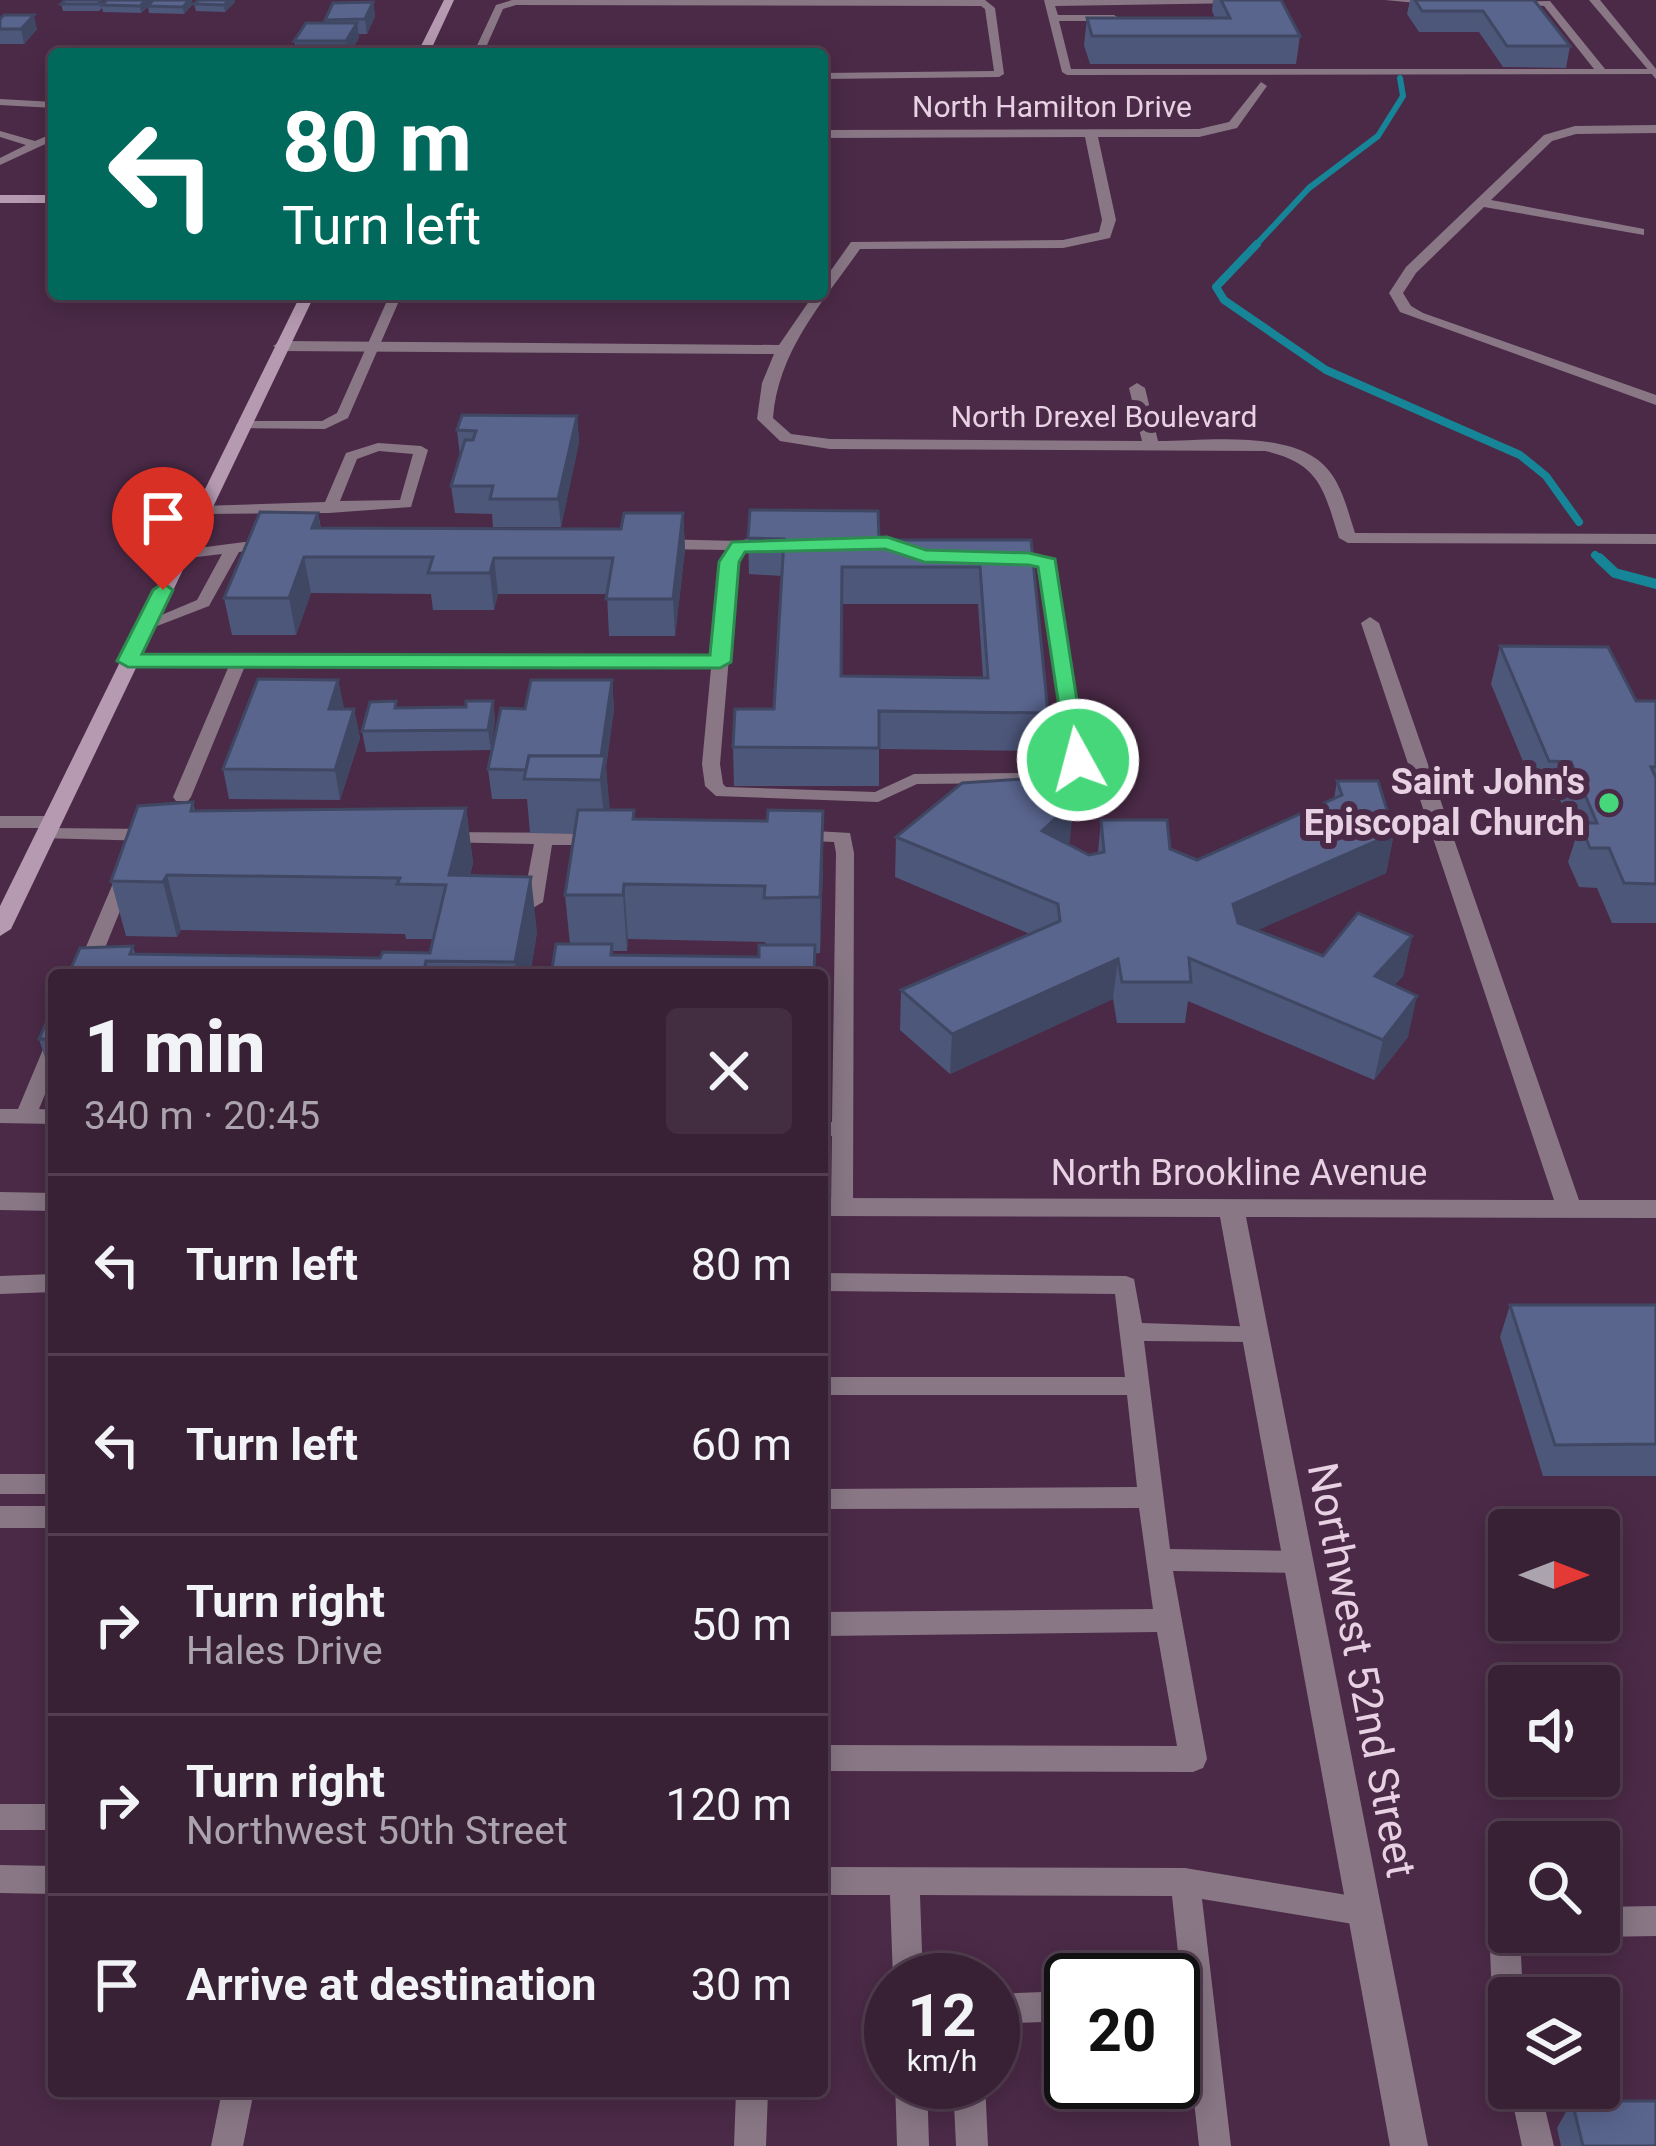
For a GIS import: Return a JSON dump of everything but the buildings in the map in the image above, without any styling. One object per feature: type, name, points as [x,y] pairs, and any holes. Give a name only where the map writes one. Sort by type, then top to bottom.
[{"type":"main road","points":[[426,48],[449,0]]},
{"type":"main road","points":[[0,190],[48,190]]},
{"type":"main road","points":[[0,199],[48,199]]},
{"type":"main road","points":[[0,220],[16,199]]},
{"type":"main road","points":[[0,929],[305,300]]},
{"type":"street","points":[[1594,0],[1654,74]]},
{"type":"street","name":"North Hamilton Drive","points":[[828,134],[1220,130],[1240,117],[1261,86]]},
{"type":"street","points":[[1656,129],[1575,130],[1548,138],[1399,284],[1397,301],[1430,320],[1656,400]]},
{"type":"street","points":[[828,285],[856,245],[1063,244],[1105,235],[1109,220],[1090,134]]},
{"type":"street","points":[[1479,202],[1639,232]]},
{"type":"street","points":[[281,346],[782,350],[817,300]]},
{"type":"street","name":"North Drexel Boulevard","points":[[782,350],[768,385],[765,419],[786,438],[830,445],[1264,446],[1303,455],[1326,473],[1348,538],[1656,539]]},
{"type":"street","points":[[1137,388],[1150,445]]},
{"type":"street","points":[[1370,623],[1570,1210]]},
{"type":"street","points":[[128,661],[720,662]]},
{"type":"street","points":[[0,822],[49,828]]},
{"type":"street","points":[[0,1202],[48,1202]]},
{"type":"street","name":"North Brookline Avenue","points":[[832,1208],[1656,1209]]},
{"type":"street","name":"Northwest 52nd Street","points":[[1232,1210],[1408,2146]]},
{"type":"lane","points":[[1244,0],[1050,2],[1067,72],[1391,68],[1654,74]]},
{"type":"lane","points":[[1390,0],[1458,2]]},
{"type":"lane","points":[[481,48],[499,7],[515,2],[979,2],[990,8],[999,74],[828,76]]},
{"type":"lane","points":[[1503,2],[1547,3],[1602,72]]},
{"type":"lane","points":[[1181,3],[1187,19]]},
{"type":"lane","points":[[1054,18],[1120,19]]},
{"type":"lane","points":[[1058,36],[1081,36]]},
{"type":"lane","points":[[0,102],[48,105]]},
{"type":"lane","points":[[0,134],[37,145]]},
{"type":"lane","points":[[0,162],[48,139]]},
{"type":"lane","points":[[243,425],[325,425],[343,415],[394,300]]},
{"type":"lane","points":[[202,510],[329,509],[406,504],[421,450],[379,448],[351,456],[329,509]]},
{"type":"lane","points":[[180,554],[296,543]]},
{"type":"lane","points":[[640,544],[887,543],[924,556],[1048,563],[1078,760],[1062,771],[1019,778],[914,778],[878,797],[722,792],[714,785],[711,764],[729,562],[739,546]]},
{"type":"lane","points":[[146,625],[203,603],[233,548]]},
{"type":"lane","points":[[182,797],[239,661]]},
{"type":"lane","points":[[49,828],[166,835]]},
{"type":"lane","points":[[87,969],[143,835]]},
{"type":"lane","points":[[779,836],[843,837],[832,1208]]},
{"type":"lane","points":[[419,838],[615,838]]},
{"type":"lane","points":[[533,902],[544,839]]},
{"type":"lane","points":[[25,1117],[48,1061]]},
{"type":"lane","points":[[0,1116],[48,1118]]},
{"type":"lane","points":[[828,1282],[1126,1285],[1158,1560],[1193,1759],[828,1758]]},
{"type":"lane","points":[[0,1285],[48,1283]]},
{"type":"lane","points":[[1132,1332],[1255,1333]]},
{"type":"lane","points":[[828,1386],[1138,1386]]},
{"type":"lane","points":[[0,1484],[48,1484]]},
{"type":"lane","points":[[828,1499],[1151,1497]]},
{"type":"lane","points":[[0,1517],[48,1517]]},
{"type":"lane","points":[[1158,1560],[1299,1562]]},
{"type":"lane","points":[[828,1624],[1168,1620]]},
{"type":"lane","points":[[0,1817],[48,1817]]},
{"type":"lane","points":[[0,1880],[48,1880]]},
{"type":"lane","points":[[828,1881],[1185,1882],[1365,1912]]},
{"type":"lane","points":[[905,1881],[907,1953]]},
{"type":"lane","points":[[1185,1882],[1186,1953]]},
{"type":"lane","points":[[1620,1922],[1656,1921]]},
{"type":"lane","points":[[1200,2073],[1215,2146]]},
{"type":"lane","points":[[226,2146],[237,2097]]},
{"type":"lane","points":[[750,2146],[752,2097]]},
{"type":"lane","points":[[912,2109],[913,2146]]},
{"type":"lane","points":[[970,2109],[972,2146]]},
{"type":"lane","points":[[1529,2109],[1538,2146]]},
{"type":"waterway","points":[[1254,247],[1309,188],[1378,136],[1403,96],[1400,78]]},
{"type":"waterway","points":[[1257,244],[1216,287],[1224,300],[1326,370],[1520,455],[1546,476],[1579,522]]},
{"type":"waterway","points":[[1595,555],[1602,561]]},
{"type":"waterway","points":[[1599,558],[1615,573],[1656,584]]},
{"type":"place","name":"Saint John's Episcopal Church","points":[[1609,803]]},
{"type":"route","points":[[163,590],[128,661],[720,662],[729,562],[739,546],[887,543],[924,556],[1029,559],[1048,563],[1078,760]]}]
